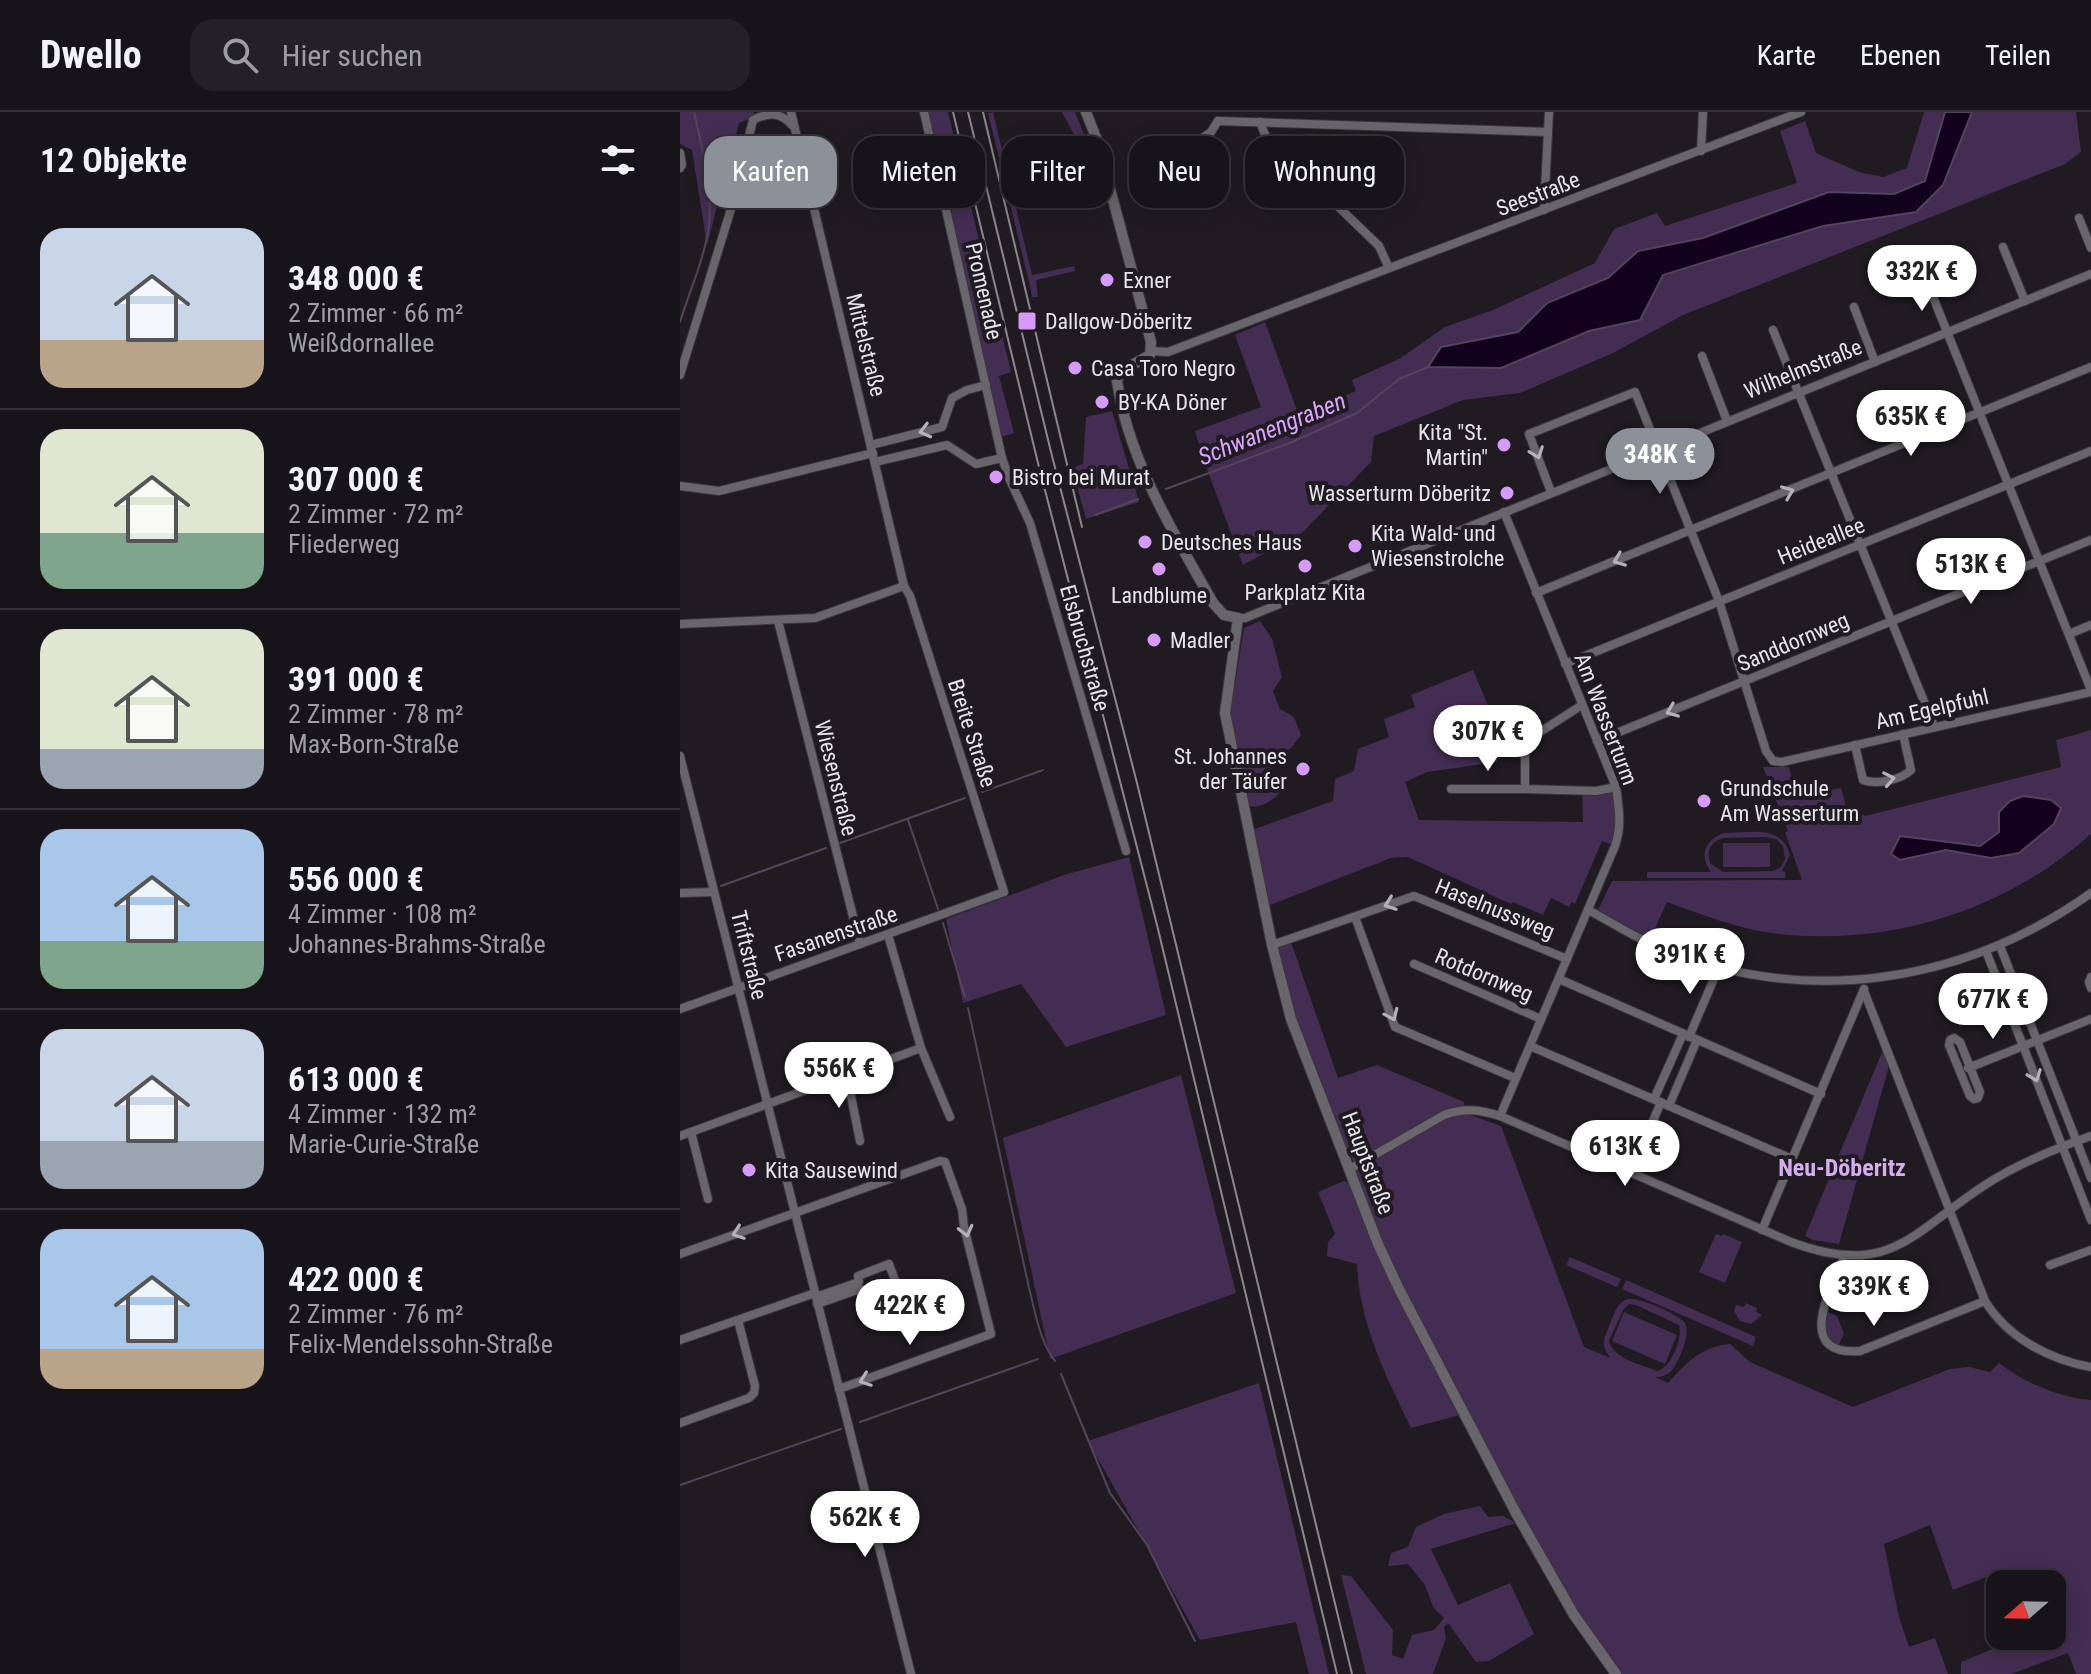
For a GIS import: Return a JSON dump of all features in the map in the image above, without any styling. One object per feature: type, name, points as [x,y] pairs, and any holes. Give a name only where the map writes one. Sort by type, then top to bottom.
[{"type":"street","name":"Mittelstraße","points":[[791,112],[904,586]]},
{"type":"street","name":"Promenade","points":[[924,112],[1002,458]]},
{"type":"street","points":[[1086,112],[1097,140],[1152,351],[1145,359],[1121,371],[1117,381],[1148,486],[1213,603],[1224,615],[1238,618]]},
{"type":"street","points":[[1544,210],[1549,112]]},
{"type":"street","points":[[1701,151],[1703,112]]},
{"type":"street","name":"Seestraße","points":[[1152,351],[1168,352],[1801,112]]},
{"type":"street","points":[[680,375],[685,345],[731,209],[753,120],[766,113],[776,113],[786,118],[795,129]]},
{"type":"street","points":[[1205,136],[1211,132],[1218,116],[1260,122],[1548,132]]},
{"type":"street","points":[[1260,122],[1266,137],[1379,246],[1389,268]]},
{"type":"street","points":[[680,153],[680,168]]},
{"type":"street","points":[[2079,218],[2091,248]]},
{"type":"street","points":[[2003,247],[2025,301]]},
{"type":"street","name":"Wilhelmstraße","points":[[1238,618],[1245,618],[2091,274]]},
{"type":"street","points":[[1927,282],[2091,691]]},
{"type":"street","points":[[1854,307],[1875,362]]},
{"type":"street","points":[[1773,330],[1934,726]]},
{"type":"street","points":[[1702,356],[1727,421]]},
{"type":"street","points":[[1536,593],[2091,367]]},
{"type":"street","points":[[680,486],[719,491],[873,453],[942,427],[949,404],[960,394],[986,385]]},
{"type":"street","points":[[1551,492],[1529,434],[1635,392],[1719,601],[1744,682]]},
{"type":"street","points":[[873,453],[947,445],[969,461],[983,465],[1002,458]]},
{"type":"street","name":"Heideallee","points":[[1565,664],[2091,451]]},
{"type":"street","name":"Elsbruchstraße","points":[[1002,458],[1030,523],[1126,851]]},
{"type":"street","name":"Am Wasserturm","points":[[1500,1116],[1620,828],[1616,787],[1504,512]]},
{"type":"street","name":"Sanddornweg","points":[[1597,741],[2091,540]]},
{"type":"street","points":[[680,624],[815,618],[904,586]]},
{"type":"street","name":"Breite Straße","points":[[904,586],[910,596],[1004,892]]},
{"type":"street","name":"Hauptstraße","points":[[1238,618],[1225,713],[1272,945],[1291,1019],[1378,1244],[1447,1386],[1574,1615],[1616,1674]]},
{"type":"street","name":"Wiesenstraße","points":[[778,621],[860,944]]},
{"type":"street","points":[[2069,634],[2091,625]]},
{"type":"street","name":"Am Egelpfuhl","points":[[1744,682],[1766,751],[1773,761],[1782,762],[2091,691]]},
{"type":"street","points":[[1525,789],[1525,753],[1529,739],[1582,705]]},
{"type":"street","points":[[1855,745],[1863,780],[1870,783],[1905,776],[1911,770],[1903,734]]},
{"type":"street","name":"Triftstraße","points":[[680,756],[911,1674]]},
{"type":"street","points":[[1451,789],[1596,791],[1616,787]]},
{"type":"street","points":[[680,893],[714,892]]},
{"type":"street","name":"Fasanenstraße","points":[[680,1009],[1004,892]]},
{"type":"street","points":[[1588,910],[1657,946],[1719,967],[1789,979],[1863,980],[1943,965],[2000,946],[2051,920],[2091,893]]},
{"type":"street","name":"Haselnussweg","points":[[1272,945],[1414,896],[1567,959]]},
{"type":"street","points":[[1355,917],[1395,1027],[1515,1078]]},
{"type":"street","points":[[888,935],[921,1048],[950,1117]]},
{"type":"street","points":[[2000,946],[2091,1178]]},
{"type":"street","points":[[1986,951],[2091,1220]]},
{"type":"street","name":"Rotdornweg","points":[[1414,964],[1541,1019]]},
{"type":"street","points":[[1631,1173],[1719,967]]},
{"type":"street","points":[[2091,977],[2091,988]]},
{"type":"street","points":[[1559,979],[1821,1094]]},
{"type":"street","points":[[1863,980],[1864,991],[1985,1301],[1999,1319],[2039,1350],[2070,1363],[2091,1367]]},
{"type":"street","points":[[1762,1230],[1864,991]]},
{"type":"street","points":[[1960,1071],[2091,1019]]},
{"type":"street","points":[[1662,1102],[1690,1037]]},
{"type":"street","points":[[1954,1038],[1960,1042],[1970,1067],[1980,1092],[1978,1098],[1971,1098],[1949,1045],[1950,1040],[1954,1038]]},
{"type":"street","points":[[1530,1046],[1792,1159]]},
{"type":"street","points":[[680,1136],[921,1048]]},
{"type":"street","points":[[847,1076],[860,1141]]},
{"type":"street","points":[[1350,1169],[1455,1111],[1478,1110],[1500,1116],[1762,1230],[1818,1251],[1845,1255],[1884,1252],[1906,1243],[2009,1171],[2091,1136]]},
{"type":"street","points":[[691,1132],[708,1199]]},
{"type":"street","points":[[680,1254],[940,1161],[945,1162],[962,1209],[991,1334],[839,1389]]},
{"type":"street","points":[[2050,1265],[2091,1250]]},
{"type":"street","points":[[1845,1255],[1820,1318],[1825,1339],[1838,1350],[1860,1351],[1985,1301]]},
{"type":"street","points":[[680,1340],[860,1285]]},
{"type":"street","points":[[680,1423],[749,1398],[754,1393],[755,1386],[738,1320]]},
{"type":"shaded area","points":[[680,112],[754,112],[752,118],[739,123],[736,136],[704,136],[704,208],[717,208],[707,245],[692,150],[680,144]]},
{"type":"shaded area","points":[[927,112],[948,112],[954,136],[932,136]]},
{"type":"shaded area","points":[[993,112],[1001,145],[1001,167],[988,113]]},
{"type":"shaded area","points":[[1062,112],[1075,112],[1085,136],[1075,136]]},
{"type":"shaded area","points":[[1924,112],[1945,112],[1925,181],[1894,194],[1829,192],[1703,238],[1638,251],[1608,278],[1547,303],[1518,333],[1441,347],[1501,368],[1589,331],[1639,320],[1663,276],[1823,226],[1916,212],[1972,112],[2076,112],[2081,152],[2065,164],[1683,315],[1613,353],[1520,393],[1463,400],[1374,436],[1371,462],[1302,533],[1243,565],[1195,431],[1261,407],[1235,335],[1265,322],[1299,416],[1356,391],[1352,380],[1399,359],[1445,327],[1493,310],[1595,263],[1614,229],[1657,213],[1665,226],[1797,183],[1780,131],[1805,121],[1816,153],[1859,172],[1883,177],[1907,168]]},
{"type":"shaded area","points":[[1945,112],[1972,112],[1943,185],[1916,212],[1823,226],[1663,275],[1640,320],[1589,331],[1501,368],[1428,367],[1441,347],[1518,332],[1547,303],[1608,278],[1638,251],[1703,238],[1829,192],[1894,194],[1925,181]]},
{"type":"shaded area","points":[[949,208],[971,208],[1011,372],[999,376],[1014,433],[1001,437]]},
{"type":"shaded area","points":[[1011,208],[1016,208],[1032,275],[1074,266],[1075,271],[1036,280],[1038,297],[1032,297]]},
{"type":"shaded area","points":[[1112,411],[1139,502],[1086,519],[1072,468],[1083,464],[1086,417]]},
{"type":"shaded area","points":[[1260,621],[1272,639],[1282,677],[1273,691],[1280,709],[1294,717],[1301,735],[1291,748],[1271,759],[1273,775],[1281,792],[1254,807],[1249,806],[1230,714],[1244,628]]},
{"type":"shaded area","points":[[1473,670],[1500,734],[1497,762],[1427,772],[1405,782],[1419,820],[1583,822],[1582,791],[1616,787],[1615,846],[1602,841],[1575,904],[1572,902],[1569,907],[1551,898],[1543,915],[1513,902],[1511,904],[1408,857],[1391,858],[1265,907],[1249,831],[1333,801],[1335,779],[1354,771],[1358,749],[1389,737],[1384,719],[1415,707],[1411,695]]},
{"type":"shaded area","points":[[2091,730],[2091,834],[2058,861],[2022,883],[1946,917],[1905,928],[1864,934],[1779,934],[1736,926],[1667,902],[1650,939],[1598,910],[1612,881],[1802,880],[1785,832],[1788,831],[1763,767],[1789,767],[1797,798],[1841,788],[1846,806],[1865,816],[2061,767],[2056,740]],"holes":[[[1999,832],[1991,858],[1946,850],[1901,836],[1980,846]]]},
{"type":"shaded area","points":[[2023,796],[2051,800],[2061,808],[2054,824],[2019,853],[1991,858],[1946,850],[1900,860],[1891,854],[1900,836],[1980,846],[1999,832],[1999,812],[2010,801]]},
{"type":"shaded area","points":[[1763,832],[1780,838],[1790,855],[1782,871],[1786,878],[1647,878],[1647,872],[1711,872],[1705,854],[1708,844],[1717,836]],"holes":[[[1719,839],[1776,839],[1783,846],[1785,859],[1781,867],[1773,871],[1723,872],[1711,864],[1709,851]]]},
{"type":"shaded area","points":[[1723,843],[1770,843],[1770,867],[1723,867]]},
{"type":"shaded area","points":[[1129,857],[1166,1015],[1066,1047],[1021,984],[963,1003],[946,919],[1064,875]]},
{"type":"shaded area","points":[[1291,942],[1338,1078],[1377,1065],[1464,1102],[1465,1113],[1501,1126],[1584,1347],[1611,1358],[1604,1346],[1606,1334],[1619,1306],[1633,1299],[1667,1311],[1685,1323],[1685,1340],[1675,1366],[1666,1375],[1655,1377],[1668,1383],[1688,1362],[1703,1352],[1730,1344],[1750,1362],[1853,1407],[1950,1369],[1969,1367],[1990,1372],[1999,1363],[2042,1388],[2091,1400],[2091,1674],[2076,1674],[2068,1653],[2011,1674],[1961,1674],[1961,1662],[1991,1650],[2066,1650],[2066,1570],[1986,1570],[1986,1577],[1953,1590],[1930,1525],[1884,1544],[1899,1617],[1909,1647],[1935,1638],[1948,1674],[1621,1674],[1588,1630],[1464,1414],[1411,1428],[1383,1369],[1368,1328],[1357,1264],[1327,1256],[1328,1242],[1335,1234],[1318,1192],[1344,1181],[1358,1185],[1357,1169],[1332,1116],[1292,1004],[1277,946]],"holes":[[[1629,1304],[1679,1325],[1675,1352],[1667,1364],[1657,1371],[1622,1357],[1609,1341],[1623,1310]]]},
{"type":"shaded area","points":[[1883,1050],[1889,1066],[1839,1244],[1813,1240],[1805,1236]]},
{"type":"shaded area","points":[[1181,1075],[1236,1293],[1050,1359],[1003,1138]]},
{"type":"shaded area","points":[[1716,1234],[1742,1242],[1725,1283],[1699,1272]]},
{"type":"shaded area","points":[[1570,1257],[1621,1279],[1617,1287],[1566,1265]]},
{"type":"shaded area","points":[[1626,1280],[1756,1337],[1753,1346],[1622,1289]]},
{"type":"shaded area","points":[[1746,1303],[1757,1308],[1756,1312],[1762,1315],[1751,1324],[1740,1321],[1734,1311],[1736,1305],[1744,1307]]},
{"type":"shaded area","points":[[1826,1311],[1837,1316],[1844,1334],[1838,1346],[1826,1331]]},
{"type":"shaded area","points":[[1624,1312],[1677,1335],[1665,1364],[1612,1341]]},
{"type":"shaded area","points":[[1259,1383],[1329,1674],[1309,1674],[1296,1622],[1200,1640],[1088,1441]]},
{"type":"shaded area","points":[[1480,1506],[1488,1517],[1503,1516],[1516,1523],[1431,1549],[1458,1605],[1510,1583],[1534,1634],[1489,1661],[1476,1662],[1448,1623],[1444,1627],[1446,1638],[1433,1674],[1366,1674],[1341,1575],[1351,1576],[1393,1630],[1392,1655],[1403,1659],[1412,1635],[1434,1630],[1444,1618],[1433,1607],[1425,1585],[1408,1564],[1388,1566],[1391,1553],[1408,1547],[1416,1527],[1444,1514]]},
{"type":"waterway","points":[[680,322],[701,261],[710,211],[708,182],[694,112]]},
{"type":"waterway","name":"Schwanengraben","points":[[1166,489],[1292,442],[1357,413],[1399,379],[1428,367]]},
{"type":"waterway","name":"Schwanengraben","points":[[1095,515],[1138,499]]},
{"type":"waterway","points":[[982,792],[1043,770]]},
{"type":"waterway","points":[[840,843],[965,798]]},
{"type":"waterway","points":[[908,820],[938,909]]},
{"type":"waterway","points":[[721,886],[826,848]]},
{"type":"waterway","points":[[943,923],[965,997]]},
{"type":"waterway","points":[[968,1008],[1029,1288],[1045,1345],[1055,1361]]},
{"type":"waterway","points":[[860,1422],[1038,1359]]},
{"type":"waterway","points":[[1061,1374],[1110,1493],[1147,1545],[1195,1641]]},
{"type":"waterway","points":[[680,1485],[841,1429]]},
{"type":"railway","points":[[953,112],[1037,459],[1157,925],[1337,1674]]},
{"type":"railway","points":[[968,112],[1052,456],[1136,779],[1352,1674]]},
{"type":"railway","points":[[983,112],[1082,527]]},
{"type":"place","name":"Exner","points":[[1107,280]]},
{"type":"place","name":"Dallgow-Döberitz","points":[[1027,321]]},
{"type":"place","name":"Casa Toro Negro","points":[[1075,368]]},
{"type":"place","name":"BY-KA Döner","points":[[1102,402]]},
{"type":"place","name":"Kita \"St. Martin\"","points":[[1504,445]]},
{"type":"place","name":"Bistro bei Murat","points":[[996,477]]},
{"type":"place","name":"Wasserturm Döberitz","points":[[1507,493]]},
{"type":"place","name":"Deutsches Haus","points":[[1145,542]]},
{"type":"place","name":"Kita Wald- und Wiesenstrolche","points":[[1355,546]]},
{"type":"place","name":"Parkplatz Kita","points":[[1305,566]]},
{"type":"place","name":"Landblume","points":[[1159,569]]},
{"type":"place","name":"Madler","points":[[1154,640]]},
{"type":"place","name":"St. Johannes der Täufer","points":[[1303,769]]},
{"type":"place","name":"Grundschule Am Wasserturm","points":[[1704,801]]},
{"type":"place","name":"Kita Sausewind","points":[[749,1170]]},
{"type":"district","name":"Neu-Döberitz","points":[[1842,1168]]}]
